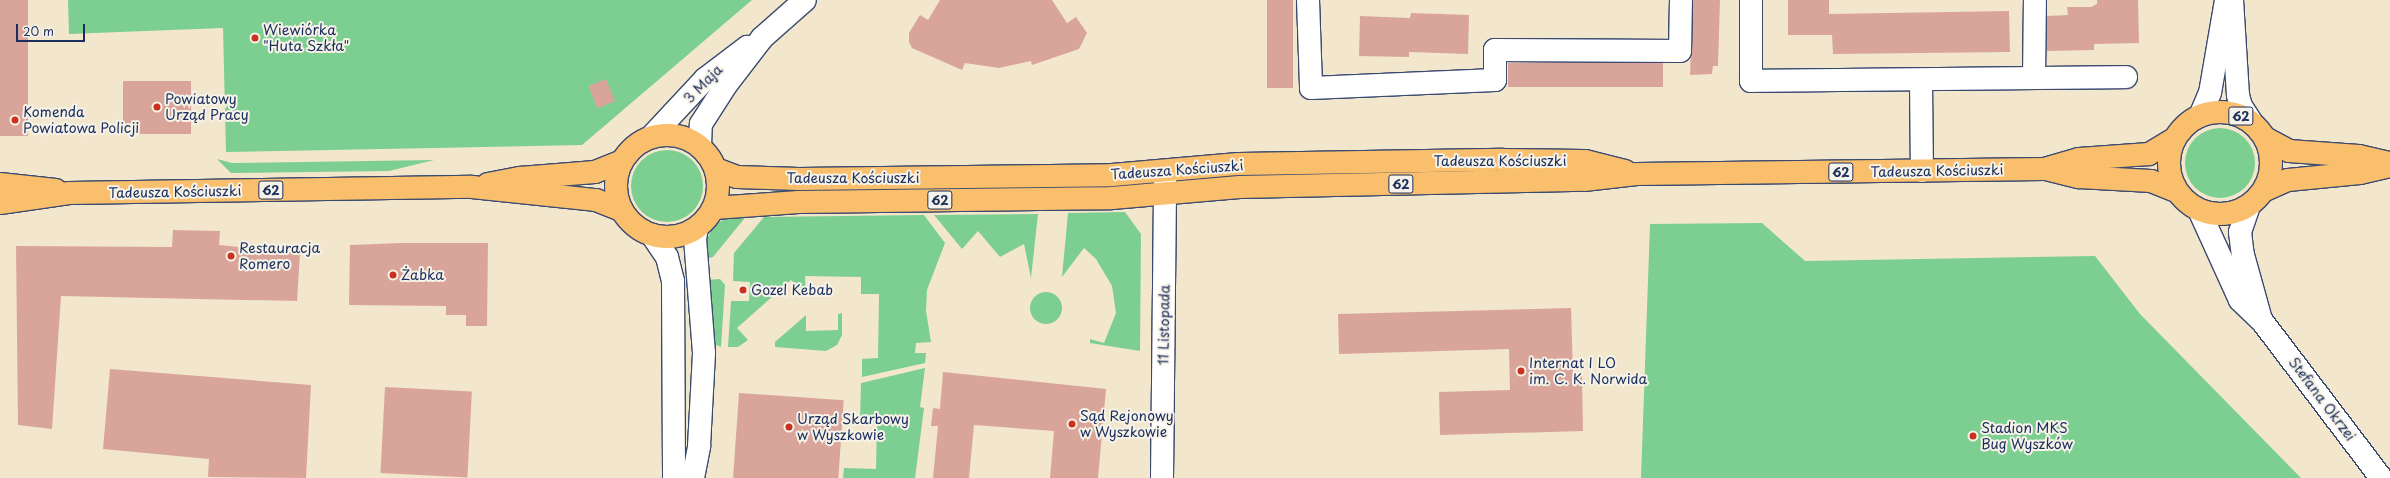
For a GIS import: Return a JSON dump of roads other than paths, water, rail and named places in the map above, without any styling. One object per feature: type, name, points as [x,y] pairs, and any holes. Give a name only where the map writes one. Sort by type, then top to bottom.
[{"type":"main road","name":"62","points":[[2174,139],[2200,116],[2227,112],[2289,150],[2359,156],[2390,163]]},
{"type":"main road","name":"62","points":[[2256,198],[2271,165],[2258,131]]},
{"type":"main road","points":[[677,135],[700,147],[716,169],[718,195],[714,208],[697,228],[667,238],[652,235],[629,221],[621,210],[615,186],[622,161],[640,142],[651,137],[677,135]]},
{"type":"main road","points":[[2174,139],[2168,166],[2176,191]]},
{"type":"main road","name":"Tadeusza Kościuszki","points":[[2044,169],[2079,159],[2149,154],[2174,139]]},
{"type":"main road","name":"Tadeusza Kościuszki","points":[[716,169],[737,177],[799,179],[1165,172],[1239,164],[1511,160],[1585,161],[1637,174]]},
{"type":"main road","name":"Tadeusza Kościuszki","points":[[472,188],[520,178],[595,172],[622,161]]},
{"type":"main road","points":[[2199,210],[2230,214],[2288,180],[2360,173],[2390,166]]},
{"type":"main road","name":"Tadeusza Kościuszki","points":[[714,208],[784,202],[1166,196],[1240,187],[1584,180],[1637,174],[2044,169],[2079,177],[2151,181],[2176,191]]},
{"type":"main road","name":"Tadeusza Kościuszki","points":[[0,184],[26,184],[69,193]]},
{"type":"main road","name":"Tadeusza Kościuszki","points":[[0,203],[69,193],[472,188],[596,200],[621,210]]},
{"type":"main road","name":"62","points":[[2176,191],[2199,210]]},
{"type":"street","name":"3 Maja","points":[[700,147],[701,124],[726,84],[762,38],[805,0]]},
{"type":"street","points":[[1308,0],[1311,88],[1495,80],[1495,50],[1680,51],[1681,0]]},
{"type":"street","points":[[1751,0],[1751,81],[2126,77]]},
{"type":"street","points":[[2034,0],[2034,78]]},
{"type":"street","points":[[2200,116],[2210,93],[2226,0]]},
{"type":"street","points":[[2232,0],[2238,95],[2258,131]]},
{"type":"street","name":"3 Maja","points":[[651,137],[705,79],[736,53],[762,38]]},
{"type":"street","points":[[1921,80],[1922,171]]},
{"type":"street","name":"11 Listopada","points":[[1162,478],[1166,196],[1165,172]]},
{"type":"street","name":"Stefana Okrzei","points":[[2256,198],[2240,232],[2242,255],[2262,321]]},
{"type":"street","name":"Stefana Okrzei","points":[[2199,210],[2240,300],[2262,321],[2381,478]]},
{"type":"street","points":[[693,478],[699,446],[704,353],[695,239],[697,228]]},
{"type":"street","points":[[652,235],[667,257],[673,281],[674,478]]},
{"type":"place","name":"Wiewiórka \"Huta Szkła\"","points":[[255,38]]},
{"type":"place","name":"Powiatowy Urząd Pracy","points":[[157,107]]},
{"type":"place","name":"Komenda Powiatowa Policji","points":[[15,120]]},
{"type":"place","name":"Restauracja Romero","points":[[231,256]]},
{"type":"place","name":"Żabka","points":[[393,275]]},
{"type":"place","name":"Gozel Kebab","points":[[743,290]]},
{"type":"place","name":"Internat I LO im. C. K. Norwida","points":[[1521,371]]},
{"type":"place","name":"Sąd Rejonowy w Wyszkowie","points":[[1072,424]]},
{"type":"place","name":"Urząd Skarbowy w Wyszkowie","points":[[789,427]]},
{"type":"place","name":"Stadion MKS Bug Wyszków","points":[[1973,436]]}]
